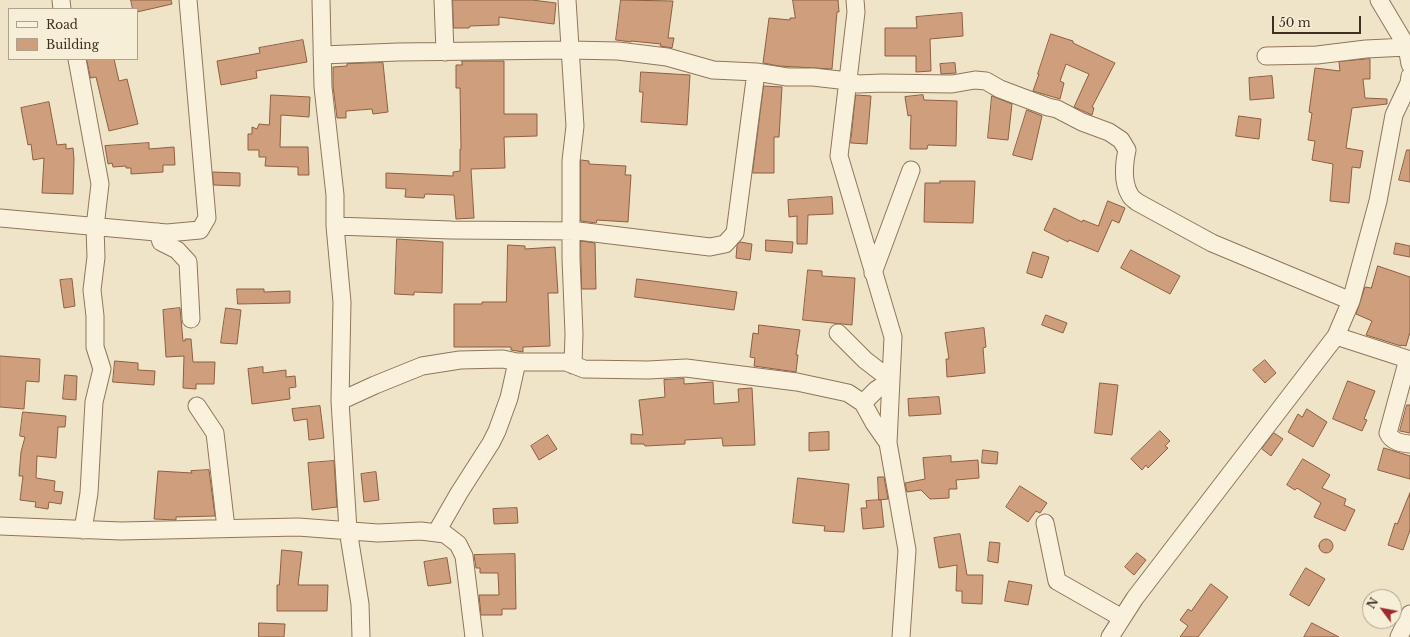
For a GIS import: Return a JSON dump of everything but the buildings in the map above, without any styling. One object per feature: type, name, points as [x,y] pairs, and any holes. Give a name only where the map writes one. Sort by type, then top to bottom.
[{"type":"street","points":[[0,218],[167,233],[200,230],[207,218],[188,0]]},
{"type":"street","points":[[321,0],[323,87],[334,195],[335,226],[342,302],[340,401],[348,530],[360,604],[361,637]]},
{"type":"street","points":[[443,0],[445,52]]},
{"type":"street","points":[[567,0],[575,126],[572,161],[570,231],[574,327],[573,365]]},
{"type":"street","points":[[855,0],[856,12],[839,156],[893,337],[888,443],[907,550],[902,637]]},
{"type":"street","points":[[1379,0],[1406,47],[1410,64]]},
{"type":"street","points":[[1266,56],[1317,54],[1406,47]]},
{"type":"street","points":[[322,55],[398,52],[569,50],[618,51],[667,57],[713,70],[756,72],[787,76],[813,76],[848,81],[858,84],[952,84],[975,80],[986,81],[1000,89],[1057,109],[1082,122],[1098,127],[1121,140],[1127,150],[1124,162],[1124,175],[1130,195],[1137,202],[1212,243],[1351,301]]},
{"type":"street","points":[[77,60],[100,184],[95,227],[96,257],[92,290],[95,316],[94,347],[102,369],[94,402],[89,493],[83,530]]},
{"type":"street","points":[[335,226],[437,230],[570,231],[710,247],[725,244],[735,233],[756,72]]},
{"type":"street","points":[[1110,637],[1135,598],[1336,336],[1351,301],[1378,201],[1394,115],[1409,82],[1410,76]]},
{"type":"street","points":[[873,273],[911,170]]},
{"type":"street","points":[[158,232],[161,242],[177,250],[188,262],[191,319]]},
{"type":"street","points":[[838,333],[864,360],[891,380]]},
{"type":"street","points":[[1336,336],[1409,360],[1388,433],[1390,438],[1395,441],[1410,444]]},
{"type":"street","points":[[340,401],[422,366],[460,360],[503,359],[517,362],[566,362],[584,369],[648,370],[686,368],[797,382],[848,393],[863,403],[874,424],[888,443]]},
{"type":"street","points":[[436,533],[497,431],[509,398],[517,362]]},
{"type":"street","points":[[863,403],[876,390],[891,380]]},
{"type":"street","points":[[197,406],[215,433],[226,528]]},
{"type":"street","points":[[1045,523],[1058,581],[1122,618]]},
{"type":"street","points":[[0,526],[121,531],[298,527],[378,533],[421,531],[445,534],[458,544],[464,556],[474,637]]},
{"type":"street","points":[[1399,637],[1410,614]]}]
